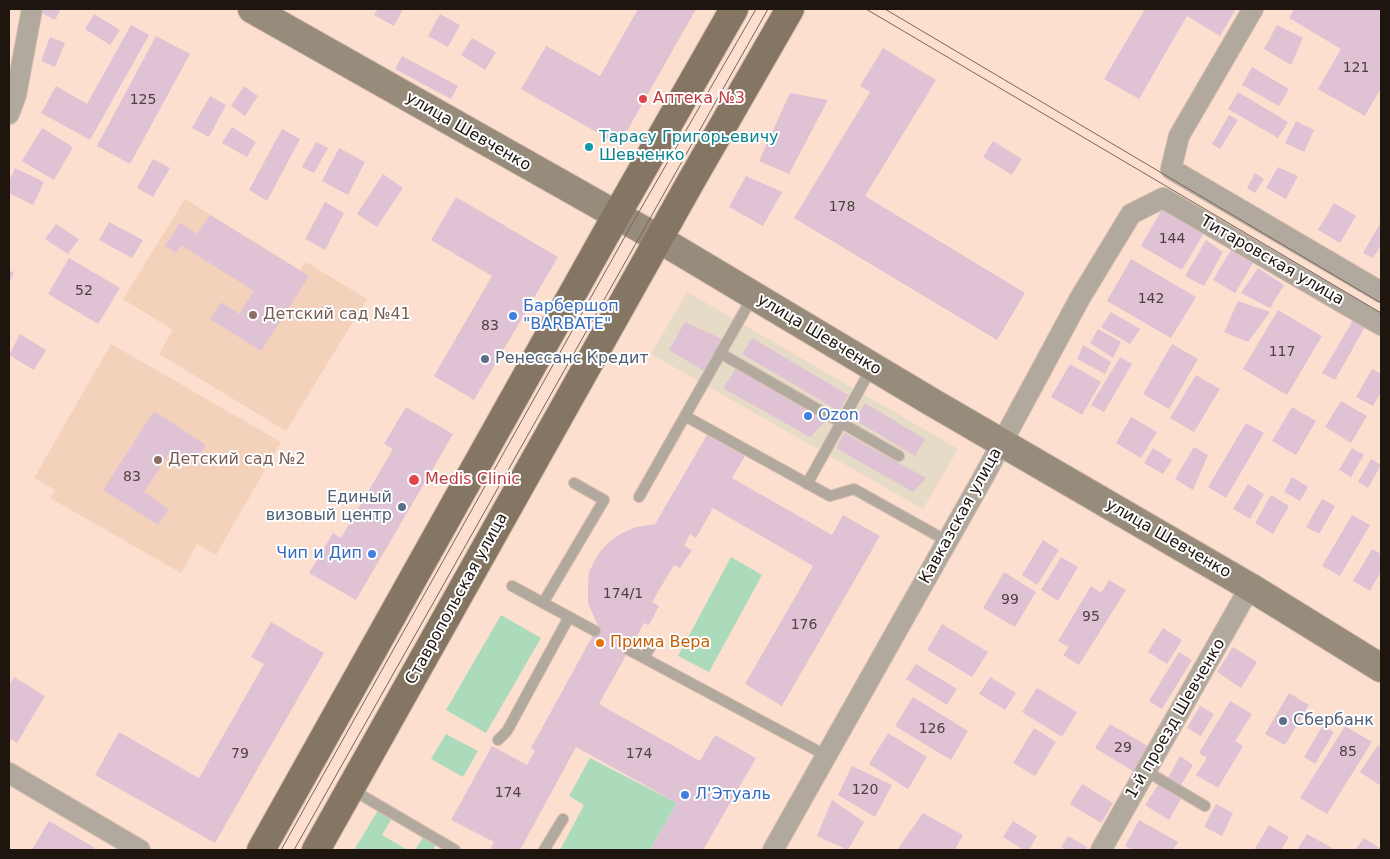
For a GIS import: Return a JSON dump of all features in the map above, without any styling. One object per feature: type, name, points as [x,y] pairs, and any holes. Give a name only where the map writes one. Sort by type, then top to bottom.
[{"type":"main road","points":[[261,850],[734,9]]},
{"type":"main road","name":"Ставропольская улица","points":[[316,850],[790,9]]},
{"type":"street","points":[[9,114],[16,95],[32,9]]},
{"type":"street","name":"улица Шевченко","points":[[252,9],[659,239],[872,367],[1250,587],[1381,668]]},
{"type":"street","name":"Титаровская улица","points":[[1253,9],[1179,136],[1171,169],[1381,292]]},
{"type":"street","name":"Титаровская улица","points":[[1164,198],[1381,325]]},
{"type":"street","name":"Кавказская улица","points":[[773,850],[947,541],[1080,298],[1131,214],[1164,198]]},
{"type":"street","name":"1-й проезд Шевченко","points":[[1101,850],[1250,587]]},
{"type":"street","points":[[9,774],[140,850]]},
{"type":"lane","points":[[639,497],[753,295]]},
{"type":"lane","points":[[720,353],[899,456]]},
{"type":"lane","points":[[807,484],[872,367]]},
{"type":"lane","points":[[685,416],[830,496],[854,489],[947,541]]},
{"type":"lane","points":[[542,603],[604,500],[574,483]]},
{"type":"lane","points":[[512,586],[595,631]]},
{"type":"lane","points":[[498,740],[507,731],[569,617]]},
{"type":"lane","points":[[644,658],[653,642]]},
{"type":"lane","points":[[629,650],[827,756]]},
{"type":"lane","points":[[1146,771],[1205,806]]},
{"type":"lane","points":[[351,789],[455,850]]},
{"type":"lane","points":[[544,850],[563,819]]},
{"type":"lane","points":[[433,850],[438,840]]},
{"type":"shaded area","name":"Детский сад №41","points":[[185,199],[300,270],[306,262],[367,299],[286,431],[159,354],[173,330],[123,299]]},
{"type":"shaded area","points":[[687,292],[958,449],[923,509],[651,354]]},
{"type":"shaded area","name":"Детский сад №2","points":[[111,344],[281,442],[216,555],[197,544],[181,573],[50,498],[55,490],[34,478]]},
{"type":"green space","points":[[731,557],[762,575],[709,672],[678,656]]},
{"type":"green space","points":[[501,615],[541,638],[486,733],[446,710]]},
{"type":"green space","points":[[446,734],[478,751],[463,777],[431,759]]},
{"type":"green space","points":[[590,758],[677,803],[650,850],[560,850],[584,805],[569,796]]},
{"type":"green space","points":[[380,807],[394,815],[382,835],[408,850],[354,850]]},
{"type":"green space","points":[[426,833],[438,840],[433,850],[415,850]]},
{"type":"building","points":[[42,9],[61,9],[55,20],[40,12]]},
{"type":"building","points":[[378,9],[403,9],[394,26],[374,15]]},
{"type":"building","points":[[638,9],[696,9],[619,145],[521,89],[546,46],[600,76]]},
{"type":"building","points":[[1145,9],[1236,9],[1220,36],[1187,16],[1139,99],[1104,79]]},
{"type":"building","points":[[1294,9],[1381,9],[1381,88],[1365,116],[1318,89],[1341,49],[1289,18]]},
{"type":"building","points":[[94,14],[120,30],[110,45],[85,29]]},
{"type":"building","points":[[440,14],[460,25],[448,47],[428,36]]},
{"type":"building","points":[[131,25],[149,35],[90,140],[41,113],[56,86],[87,104]]},
{"type":"building","points":[[1277,25],[1303,38],[1291,65],[1264,49]]},
{"type":"building","points":[[156,36],[190,54],[130,164],[97,146]]},
{"type":"building","points":[[50,37],[65,43],[55,67],[41,61]]},
{"type":"building","points":[[472,38],[496,52],[485,70],[461,55]]},
{"type":"building","points":[[883,48],[936,80],[865,196],[1025,293],[997,340],[794,218],[870,92],[860,86]]},
{"type":"building","points":[[402,56],[458,86],[451,99],[395,69]]},
{"type":"building","points":[[1252,67],[1289,89],[1279,106],[1242,85]]},
{"type":"building","points":[[244,86],[258,96],[245,116],[231,106]]},
{"type":"building","points":[[1238,92],[1288,122],[1278,138],[1228,109]]},
{"type":"building","points":[[790,93],[828,100],[789,174],[759,161]]},
{"type":"building","points":[[210,96],[226,105],[209,137],[192,128]]},
{"type":"building","points":[[1229,115],[1238,120],[1220,149],[1212,144]]},
{"type":"building","points":[[1296,121],[1314,130],[1304,152],[1285,143]]},
{"type":"building","points":[[232,127],[256,142],[247,157],[222,143]]},
{"type":"building","points":[[42,128],[73,147],[54,180],[22,161]]},
{"type":"building","points":[[282,129],[300,139],[267,201],[249,190]]},
{"type":"building","points":[[993,141],[1022,159],[1012,175],[983,157]]},
{"type":"building","points":[[316,142],[328,148],[314,173],[302,167]]},
{"type":"building","points":[[339,148],[365,162],[348,195],[322,181]]},
{"type":"building","points":[[153,159],[170,168],[153,197],[137,188]]},
{"type":"building","points":[[1278,167],[1298,176],[1286,199],[1266,188]]},
{"type":"building","points":[[15,168],[44,182],[33,205],[9,193],[9,181]]},
{"type":"building","points":[[1255,173],[1264,179],[1255,193],[1247,188]]},
{"type":"building","points":[[383,174],[403,188],[377,227],[357,214]]},
{"type":"building","points":[[746,176],[782,192],[763,226],[729,207]]},
{"type":"building","points":[[456,197],[558,257],[474,400],[434,376],[492,276],[431,240]]},
{"type":"building","points":[[325,202],[344,213],[325,250],[305,239]]},
{"type":"building","points":[[1334,203],[1356,216],[1340,243],[1318,230]]},
{"type":"building","points":[[1162,209],[1204,233],[1182,270],[1141,246]]},
{"type":"building","points":[[210,215],[309,276],[261,351],[210,319],[221,302],[239,314],[254,291],[181,245],[176,253],[165,246],[180,223],[197,234]]},
{"type":"building","points":[[109,222],[143,240],[132,258],[99,240]]},
{"type":"building","points":[[1381,222],[1381,245],[1373,258],[1363,253]]},
{"type":"building","points":[[56,224],[79,239],[68,254],[45,239]]},
{"type":"building","points":[[1206,240],[1223,252],[1204,286],[1185,276]]},
{"type":"building","points":[[1231,250],[1253,263],[1235,293],[1213,280]]},
{"type":"building","points":[[69,258],[120,288],[98,324],[48,294]]},
{"type":"building","points":[[1131,259],[1196,297],[1171,338],[1107,301]]},
{"type":"building","points":[[1258,268],[1284,285],[1270,308],[1241,293]]},
{"type":"building","points":[[9,270],[14,273],[9,283]]},
{"type":"building","points":[[1238,301],[1270,312],[1248,342],[1224,332]]},
{"type":"building","points":[[1278,310],[1322,336],[1287,395],[1243,369]]},
{"type":"building","points":[[1111,312],[1140,329],[1130,344],[1101,327]]},
{"type":"building","points":[[1353,320],[1365,327],[1335,380],[1322,373]]},
{"type":"building","points":[[685,322],[722,339],[704,371],[669,350]]},
{"type":"building","points":[[1098,329],[1121,342],[1113,358],[1090,343]]},
{"type":"building","points":[[20,334],[46,350],[34,370],[9,355]]},
{"type":"building","points":[[752,338],[848,395],[839,411],[742,354]]},
{"type":"building","points":[[1172,344],[1198,359],[1169,409],[1143,394]]},
{"type":"building","points":[[1083,345],[1111,362],[1105,374],[1077,359]]},
{"type":"building","points":[[1120,357],[1132,364],[1104,412],[1091,405]]},
{"type":"building","points":[[1070,364],[1101,382],[1082,415],[1051,397]]},
{"type":"building","points":[[736,369],[826,421],[810,437],[723,388]]},
{"type":"building","points":[[1372,369],[1381,374],[1381,392],[1373,406],[1356,397]]},
{"type":"building","points":[[1196,375],[1220,389],[1194,432],[1170,418]]},
{"type":"building","points":[[1341,401],[1367,416],[1351,443],[1325,427]]},
{"type":"building","points":[[865,403],[925,439],[915,456],[855,420]]},
{"type":"building","points":[[406,407],[453,434],[356,600],[309,573],[333,533],[341,538],[393,449],[384,444]]},
{"type":"building","points":[[1292,407],[1316,421],[1296,455],[1272,441]]},
{"type":"building","points":[[154,411],[206,445],[193,465],[171,451],[144,492],[169,509],[158,525],[103,490]]},
{"type":"building","points":[[1131,417],[1157,432],[1141,458],[1116,443]]},
{"type":"building","points":[[1246,423],[1264,433],[1226,498],[1208,487]]},
{"type":"building","points":[[844,433],[926,478],[913,492],[836,448]]},
{"type":"building","points":[[707,435],[745,456],[732,478],[832,535],[843,515],[880,536],[782,706],[745,684],[813,566],[713,508],[696,538],[690,534],[684,546],[692,550],[680,568],[674,565],[652,602],[659,606],[649,625],[644,623],[599,704],[700,761],[715,735],[756,758],[703,850],[650,850],[677,803],[576,747],[520,850],[490,850],[494,842],[451,820],[492,746],[527,765],[535,751],[531,748],[598,626],[588,603],[588,585],[589,572],[598,554],[610,541],[622,533],[636,527],[655,524]]},
{"type":"building","points":[[1194,447],[1208,455],[1193,490],[1175,479]]},
{"type":"building","points":[[1153,448],[1172,460],[1163,474],[1144,463]]},
{"type":"building","points":[[1352,448],[1364,455],[1351,477],[1339,470]]},
{"type":"building","points":[[1371,459],[1381,465],[1368,488],[1358,482]]},
{"type":"building","points":[[1292,477],[1308,487],[1300,501],[1284,492]]},
{"type":"building","points":[[1248,484],[1264,494],[1250,519],[1233,509]]},
{"type":"building","points":[[1271,495],[1289,506],[1273,534],[1255,523]]},
{"type":"building","points":[[1322,499],[1335,506],[1319,534],[1306,527]]},
{"type":"building","points":[[1352,515],[1370,525],[1340,576],[1322,566]]},
{"type":"building","points":[[1043,540],[1059,550],[1037,585],[1022,575]]},
{"type":"building","points":[[1372,549],[1381,554],[1381,571],[1370,591],[1353,581]]},
{"type":"building","points":[[1061,557],[1078,567],[1058,601],[1041,590]]},
{"type":"building","points":[[1004,572],[1036,592],[1015,627],[983,608]]},
{"type":"building","points":[[1109,580],[1126,590],[1079,665],[1063,655],[1069,647],[1058,641],[1091,586],[1101,593]]},
{"type":"building","points":[[271,622],[324,653],[215,843],[95,775],[119,732],[199,778],[264,664],[251,657]]},
{"type":"building","points":[[942,624],[988,652],[972,677],[927,650]]},
{"type":"building","points":[[1163,628],[1182,640],[1167,664],[1148,652]]},
{"type":"building","points":[[1233,647],[1257,662],[1241,688],[1217,672]]},
{"type":"building","points":[[1179,652],[1192,660],[1162,709],[1149,701]]},
{"type":"building","points":[[916,664],[957,689],[947,705],[906,679]]},
{"type":"building","points":[[14,677],[45,696],[17,743],[9,738],[9,686]]},
{"type":"building","points":[[990,677],[1016,693],[1005,710],[979,694]]},
{"type":"building","points":[[1037,688],[1077,712],[1062,737],[1022,712]]},
{"type":"building","points":[[1289,693],[1309,705],[1285,745],[1265,734]]},
{"type":"building","points":[[913,697],[968,731],[951,760],[895,726]]},
{"type":"building","points":[[1230,701],[1252,714],[1235,741],[1243,746],[1218,788],[1196,775],[1207,758],[1199,753]]},
{"type":"building","points":[[1200,706],[1214,714],[1201,736],[1187,728]]},
{"type":"building","points":[[1110,724],[1151,748],[1136,773],[1095,748]]},
{"type":"building","points":[[1323,725],[1334,732],[1315,764],[1304,757]]},
{"type":"building","points":[[1345,726],[1372,742],[1327,814],[1300,798]]},
{"type":"building","points":[[1034,728],[1056,742],[1035,776],[1013,763]]},
{"type":"building","points":[[888,733],[927,757],[908,789],[869,764]]},
{"type":"building","points":[[1378,745],[1381,747],[1381,786],[1360,772]]},
{"type":"building","points":[[1180,756],[1193,765],[1181,785],[1168,778]]},
{"type":"building","points":[[852,766],[892,785],[875,817],[838,795]]},
{"type":"building","points":[[1082,784],[1113,803],[1101,823],[1070,804]]},
{"type":"building","points":[[1158,785],[1181,799],[1169,820],[1145,805]]},
{"type":"building","points":[[832,800],[864,822],[848,850],[817,836]]},
{"type":"building","points":[[1216,804],[1233,813],[1222,836],[1204,827]]},
{"type":"building","points":[[923,813],[963,835],[955,850],[897,850]]},
{"type":"building","points":[[1139,820],[1178,842],[1173,850],[1133,850],[1125,846]]},
{"type":"building","points":[[49,821],[95,848],[93,850],[32,850]]},
{"type":"building","points":[[1013,821],[1037,836],[1029,850],[1024,850],[1003,837]]},
{"type":"building","points":[[1269,825],[1289,837],[1281,850],[1254,850]]},
{"type":"building","points":[[1307,834],[1332,848],[1330,850],[1297,850]]},
{"type":"building","points":[[1068,836],[1087,847],[1085,850],[1067,850],[1061,847]]},
{"type":"building","points":[[1364,838],[1381,849],[1381,850],[1355,850]]},
{"type":"tram line","points":[[281,850],[632,224],[756,9]]},
{"type":"tram line","points":[[294,850],[768,9]]},
{"type":"tram line","points":[[866,9],[1381,313]]},
{"type":"tram line","points":[[885,9],[1381,303]]},
{"type":"place","name":"Аптека №3","points":[[643,99]]},
{"type":"place","name":"Тарасу Григорьевичу Шевченко","points":[[589,147]]},
{"type":"place","name":"Детский сад №41","points":[[253,315]]},
{"type":"place","name":"Барбершоп \"BARBATE\"","points":[[513,316]]},
{"type":"place","name":"Ренессанс Кредит","points":[[485,359]]},
{"type":"place","name":"Ozon","points":[[808,416]]},
{"type":"place","name":"Детский сад №2","points":[[158,460]]},
{"type":"place","name":"Medis Clinic","points":[[414,480]]},
{"type":"place","name":"Единый визовый центр","points":[[402,507]]},
{"type":"place","name":"Чип и Дип","points":[[372,554]]},
{"type":"place","name":"Прима Вера","points":[[600,643]]},
{"type":"place","name":"Сбербанк","points":[[1283,721]]},
{"type":"place","name":"Л'Этуаль","points":[[685,795]]}]
